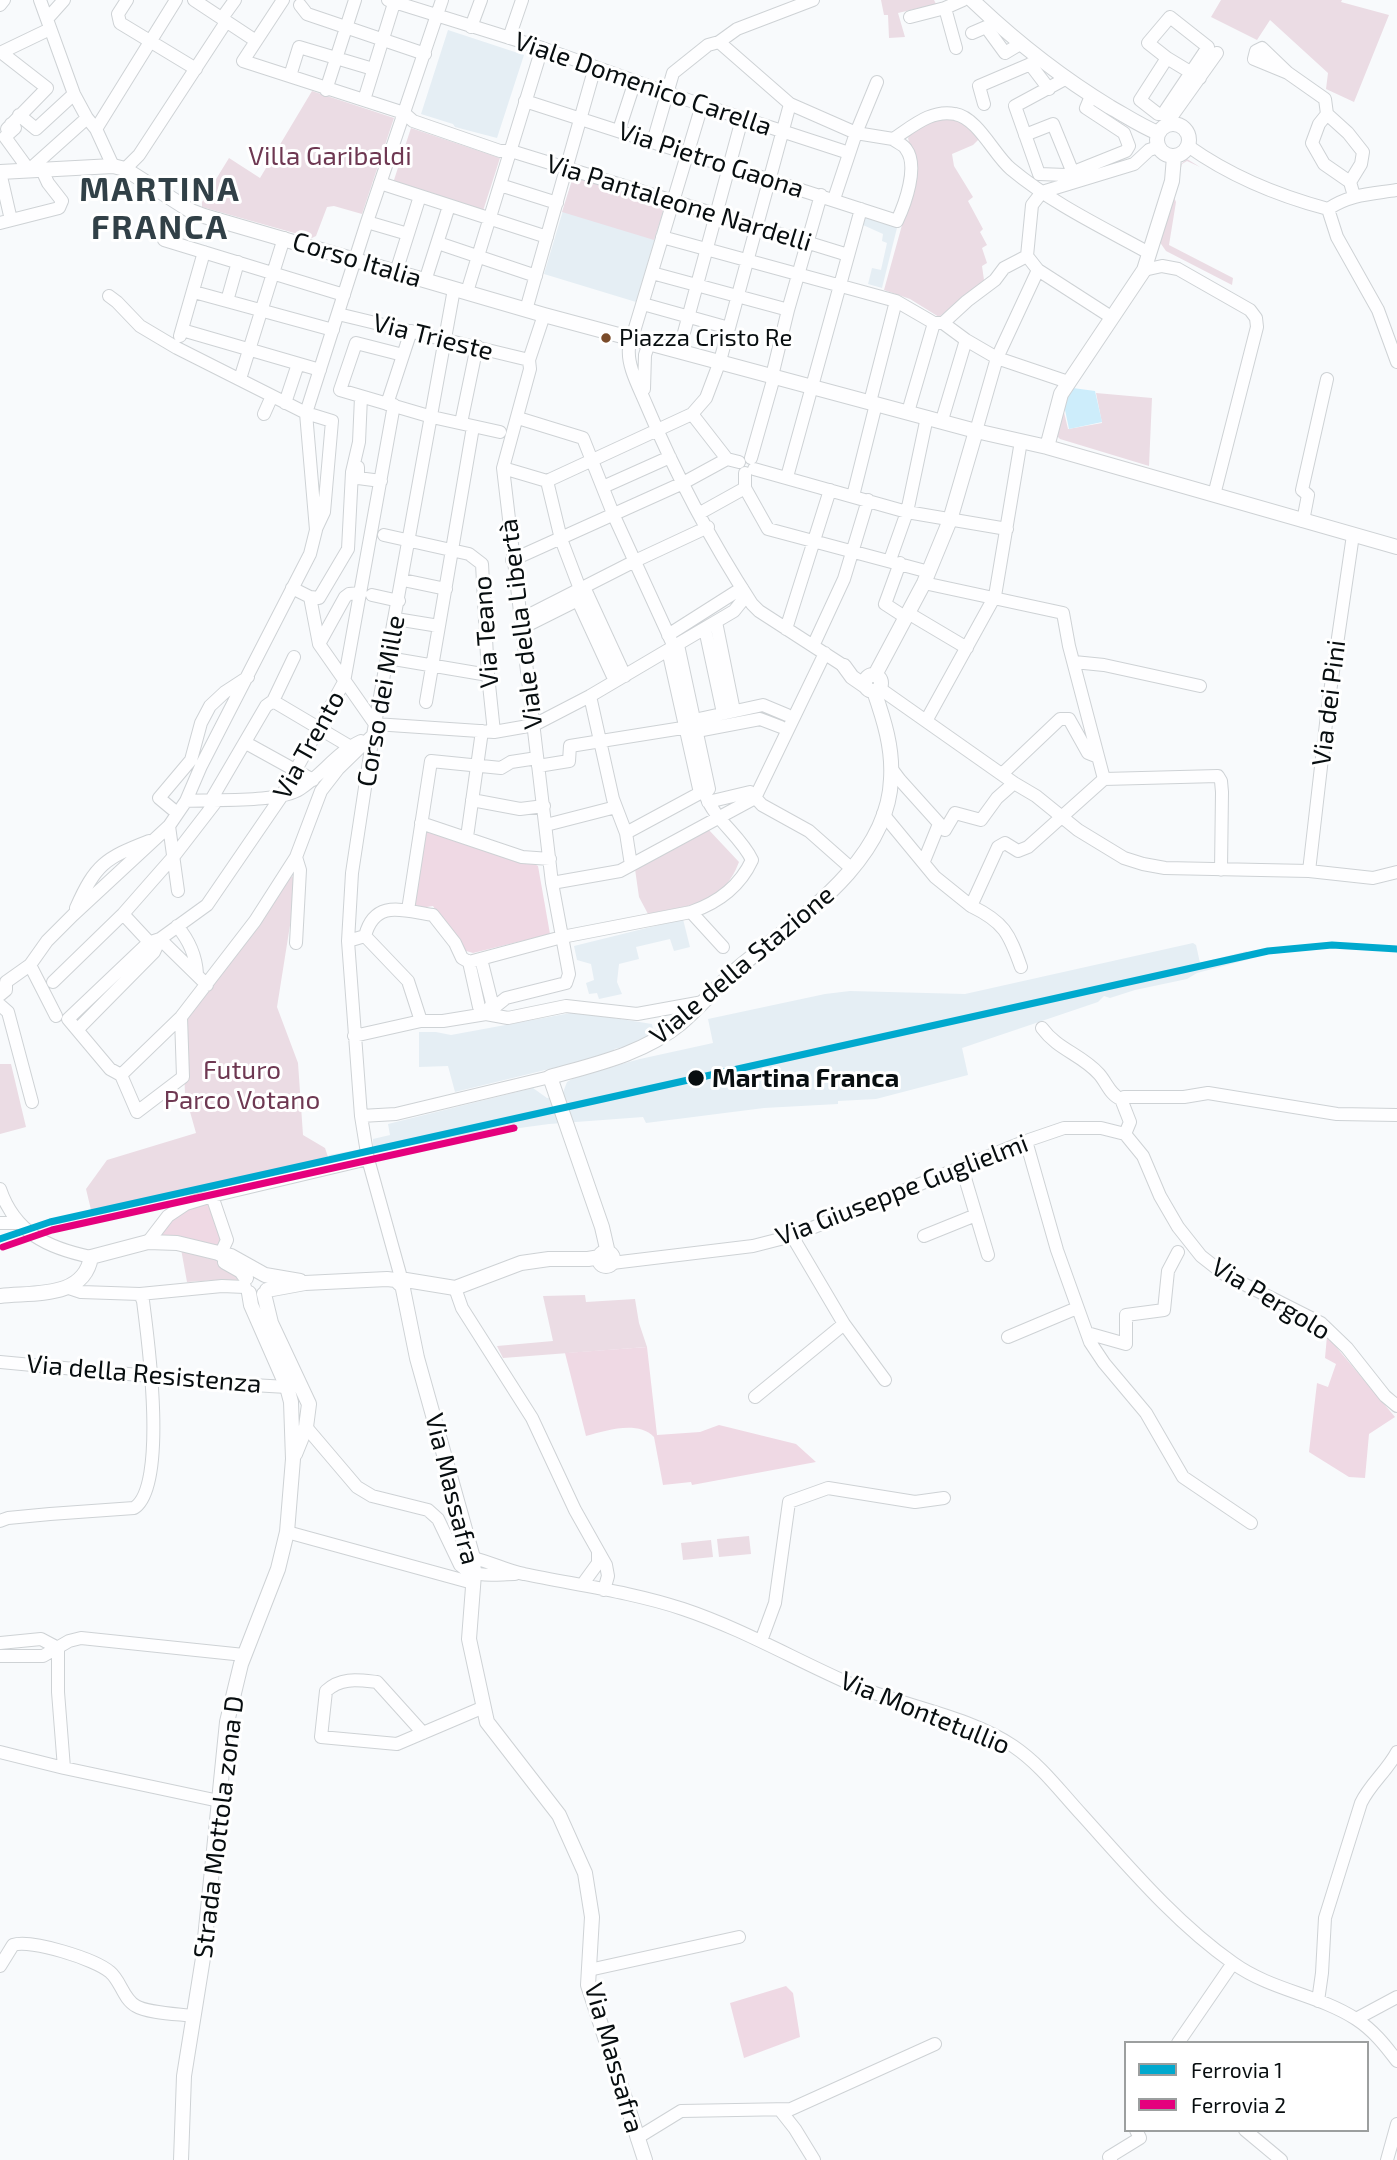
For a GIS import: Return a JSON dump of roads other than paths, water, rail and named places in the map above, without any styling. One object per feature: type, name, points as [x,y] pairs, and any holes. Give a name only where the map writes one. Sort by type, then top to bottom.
[{"type":"main road","points":[[972,0],[1020,44],[1035,62],[1160,135],[1164,155],[1174,157],[1188,146],[1188,135],[1176,124],[1160,135]]},
{"type":"main road","points":[[1047,447],[1061,394],[1144,270],[1172,181],[1174,157]]},
{"type":"main road","points":[[0,172],[119,167]]},
{"type":"main road","name":"Corso Italia","points":[[119,167],[191,211],[425,281],[976,431],[1047,447],[1397,547]]},
{"type":"main road","points":[[844,666],[852,677],[873,683],[926,577],[950,520],[976,431]]},
{"type":"main road","name":"Viale della Stazione","points":[[550,1077],[618,1058],[667,1034],[740,966],[825,897],[852,869],[870,842],[890,790],[891,768],[886,728],[873,683]]},
{"type":"main road","points":[[256,1284],[401,1280],[455,1288],[528,1261],[605,1258],[602,1227],[550,1077]]},
{"type":"main road","points":[[0,1296],[69,1288],[90,1266],[92,1257],[148,1242],[177,1243],[231,1256],[249,1265],[271,1323],[309,1404],[307,1423],[292,1417]]},
{"type":"main road","name":"Via Massafra","points":[[401,1280],[417,1358],[473,1558],[469,1639],[487,1721],[559,1815],[585,1873],[592,1917],[588,1985],[645,2160]]},
{"type":"main road","name":"Strada Mottola zona D","points":[[181,2160],[184,2076],[203,1958],[227,1722],[244,1655],[278,1569],[287,1532],[293,1459],[291,1402],[251,1305],[256,1284]]},
{"type":"main road","name":"Strada Mottola zona D","points":[[293,1459],[307,1423]]},
{"type":"street","points":[[0,5],[4,0]]},
{"type":"street","points":[[40,0],[74,94],[86,118],[119,167],[139,155],[196,69],[235,0]]},
{"type":"street","points":[[6,128],[47,88],[1,53],[48,24],[64,0]]},
{"type":"street","points":[[127,0],[118,14],[120,23],[196,69]]},
{"type":"street","points":[[96,130],[176,0]]},
{"type":"street","points":[[194,0],[256,41],[281,1]]},
{"type":"street","points":[[326,90],[355,0]]},
{"type":"street","points":[[316,530],[306,413],[442,0]]},
{"type":"street","points":[[471,27],[481,0]]},
{"type":"street","points":[[509,38],[522,0]]},
{"type":"street","points":[[653,142],[673,73],[708,45],[719,42],[737,29],[813,0]]},
{"type":"street","points":[[910,18],[963,0]]},
{"type":"street","points":[[364,100],[392,1]]},
{"type":"street","name":"Viale Domenico Carella","points":[[392,1],[436,17],[542,48],[742,119],[849,153]]},
{"type":"street","points":[[301,2],[307,14],[425,54]]},
{"type":"street","points":[[945,8],[956,48]]},
{"type":"street","points":[[1111,317],[1038,270],[1027,256],[1032,205],[1042,192],[1133,164],[1149,150],[1196,75],[1208,47],[1170,17],[1148,43],[1196,75]]},
{"type":"street","points":[[972,33],[986,27],[1006,53],[1020,44]]},
{"type":"street","name":"Via Pantaleone Nardelli","points":[[256,41],[243,61],[404,113],[412,121],[500,151],[511,151],[848,255]]},
{"type":"street","points":[[719,42],[790,104],[856,133],[893,139],[934,113],[958,114],[976,126],[1010,168],[1057,203],[1149,253]]},
{"type":"street","points":[[290,76],[299,47],[373,69]]},
{"type":"street","name":"Corso dei Mille","points":[[361,1116],[348,941],[352,873],[374,729],[446,340],[461,290],[477,257],[542,48]]},
{"type":"street","points":[[1167,58],[1140,100],[1158,114],[1163,114],[1217,53]]},
{"type":"street","points":[[984,104],[979,86],[1035,62],[1049,89]]},
{"type":"street","points":[[526,310],[596,67]]},
{"type":"street","points":[[1288,73],[1325,99],[1327,114],[1349,133],[1363,152],[1361,164],[1350,182]]},
{"type":"street","points":[[1066,79],[1015,106],[1039,174],[1066,175],[1126,151],[1129,146],[1124,133],[1086,108],[1091,96]]},
{"type":"street","points":[[619,130],[635,80]]},
{"type":"street","points":[[834,199],[856,133],[877,82]]},
{"type":"street","points":[[6,128],[36,129],[74,94]]},
{"type":"street","name":"Via Pietro Gaona","points":[[525,101],[897,220],[904,206],[911,165],[907,149],[893,139]]},
{"type":"street","points":[[503,468],[547,481],[692,414],[706,398],[720,361],[790,104]]},
{"type":"street","points":[[702,105],[629,348],[629,360],[657,432],[744,592],[759,611],[844,666]]},
{"type":"street","points":[[1327,114],[1319,124],[1312,143],[1324,164],[1350,182],[1354,196]]},
{"type":"street","points":[[35,170],[86,118]]},
{"type":"street","points":[[679,351],[742,119]]},
{"type":"street","points":[[1025,135],[1053,124],[1073,173]]},
{"type":"street","points":[[0,172],[6,221],[59,208],[62,201],[5,137],[15,128],[6,128]]},
{"type":"street","points":[[1188,146],[1205,159],[1249,182],[1328,209]]},
{"type":"street","points":[[380,183],[547,237]]},
{"type":"street","points":[[500,185],[557,203]]},
{"type":"street","points":[[1328,209],[1341,200],[1354,196],[1397,190]]},
{"type":"street","points":[[821,195],[773,376],[743,464],[745,488],[768,529],[895,562],[926,577],[1063,613],[1104,779]]},
{"type":"street","points":[[397,272],[420,196]]},
{"type":"street","points":[[425,281],[449,206]]},
{"type":"street","points":[[787,477],[862,209]]},
{"type":"street","points":[[1328,209],[1337,237],[1378,310],[1397,362]]},
{"type":"street","points":[[367,222],[408,234]]},
{"type":"street","points":[[662,237],[896,301],[997,358],[1068,382]]},
{"type":"street","points":[[240,379],[284,238]]},
{"type":"street","points":[[164,240],[344,295]]},
{"type":"street","points":[[438,243],[536,276]]},
{"type":"street","points":[[177,348],[204,252]]},
{"type":"street","points":[[908,412],[939,323],[995,280],[1004,268],[1027,256]]},
{"type":"street","points":[[227,301],[238,262]]},
{"type":"street","points":[[1144,270],[1162,266],[1178,269],[1250,310],[1256,318],[1257,327],[1214,495]]},
{"type":"street","points":[[976,431],[997,358],[1038,270]]},
{"type":"street","points":[[652,272],[785,309]]},
{"type":"street","points":[[194,292],[332,330]]},
{"type":"street","points":[[109,296],[139,326],[177,348],[306,413],[332,421],[324,512],[310,554],[215,740],[196,763],[159,798],[177,813]]},
{"type":"street","points":[[853,496],[896,301]]},
{"type":"street","points":[[643,304],[729,328]]},
{"type":"street","name":"Via Trieste","points":[[338,314],[529,360]]},
{"type":"street","name":"Viale della Libertà","points":[[486,1014],[506,998],[566,983],[569,974],[552,883],[503,468],[530,369],[529,360],[544,315]]},
{"type":"street","points":[[182,330],[320,370]]},
{"type":"street","name":"Via Trento","points":[[153,942],[207,905],[281,797],[344,682],[378,533],[381,481],[391,405],[411,331]]},
{"type":"street","points":[[942,420],[966,340]]},
{"type":"street","points":[[403,355],[356,343],[340,390],[432,417],[499,432]]},
{"type":"street","points":[[646,403],[643,380],[645,351],[649,343]]},
{"type":"street","points":[[426,702],[453,549],[477,346]]},
{"type":"street","points":[[285,403],[298,364]]},
{"type":"street","points":[[1303,521],[1308,495],[1302,490],[1327,379]]},
{"type":"street","points":[[264,414],[272,396]]},
{"type":"street","points":[[361,397],[358,478],[381,481]]},
{"type":"street","points":[[692,414],[743,464],[907,512],[1007,529]]},
{"type":"street","points":[[927,417],[885,604],[967,648]]},
{"type":"street","points":[[518,418],[583,438],[614,516],[672,644],[709,789],[704,796]]},
{"type":"street","points":[[926,721],[995,596],[1021,441]]},
{"type":"street","points":[[359,442],[352,472],[348,549],[314,598],[319,644],[374,729]]},
{"type":"street","points":[[603,488],[670,457]]},
{"type":"street","points":[[512,560],[683,483],[743,464]]},
{"type":"street","points":[[547,481],[561,540],[579,592],[620,679]]},
{"type":"street","points":[[700,513],[745,488]]},
{"type":"street","points":[[786,629],[830,490]]},
{"type":"street","points":[[552,883],[621,871],[717,819],[752,795],[819,649],[854,551],[868,500]]},
{"type":"street","points":[[521,623],[635,561],[708,527]]},
{"type":"street","points":[[350,528],[453,549]]},
{"type":"street","name":"Via dei Pini","points":[[1309,870],[1328,706],[1353,535]]},
{"type":"street","name":"Via Teano","points":[[453,549],[469,554],[482,564],[488,675],[488,732],[478,764],[467,837]]},
{"type":"street","points":[[403,580],[446,589]]},
{"type":"street","points":[[292,588],[314,598]]},
{"type":"street","points":[[734,611],[744,592]]},
{"type":"street","points":[[186,801],[281,797],[297,791],[313,780],[349,746],[374,729],[488,732],[534,725],[620,679],[744,592]]},
{"type":"street","points":[[319,644],[349,594],[366,594],[399,601]]},
{"type":"street","points":[[672,644],[734,611],[759,611]]},
{"type":"street","points":[[396,619],[439,626]]},
{"type":"street","points":[[710,625],[728,712]]},
{"type":"street","points":[[752,795],[819,649]]},
{"type":"street","points":[[53,982],[123,914],[174,856],[215,799],[294,657]]},
{"type":"street","points":[[388,658],[488,675]]},
{"type":"street","points":[[1074,662],[1104,665],[1200,686]]},
{"type":"street","points":[[0,995],[6,989],[3,980],[30,965],[47,941],[73,915],[169,826],[186,801],[196,763],[201,723],[210,706],[250,675]]},
{"type":"street","points":[[873,683],[1079,830],[1131,861],[1165,868],[1309,870],[1373,878],[1397,872]]},
{"type":"street","points":[[590,696],[615,803],[626,833],[631,865]]},
{"type":"street","points":[[269,704],[349,746]]},
{"type":"street","points":[[693,726],[728,712],[763,705],[784,721]]},
{"type":"street","points":[[408,910],[431,761],[501,768],[512,762],[569,761],[570,746],[600,740],[760,719],[784,721]]},
{"type":"street","points":[[1003,774],[1060,719],[1069,719],[1088,753],[1098,757]]},
{"type":"street","points":[[121,1076],[181,1017],[255,921],[296,857],[321,791],[374,729]]},
{"type":"street","points":[[246,743],[313,780]]},
{"type":"street","points":[[891,768],[942,827]]},
{"type":"street","points":[[971,906],[998,847],[1005,843],[1018,851],[1028,847],[1104,779],[1218,776],[1222,792],[1222,870]]},
{"type":"street","points":[[923,860],[942,827],[955,813],[981,820],[997,798],[1014,783]]},
{"type":"street","points":[[626,833],[704,796],[752,795],[762,805],[809,831],[852,869]]},
{"type":"street","points":[[365,936],[371,919],[378,914],[408,910],[433,915],[455,943],[462,958],[475,961],[562,937],[691,912],[711,905],[746,872],[752,860],[746,848],[717,819],[704,796]]},
{"type":"street","points":[[472,800],[545,816],[615,803]]},
{"type":"street","points":[[883,814],[935,877],[971,906],[1002,925],[1009,935],[1021,967]]},
{"type":"street","points":[[421,823],[522,857],[550,859]]},
{"type":"street","points":[[169,826],[178,891]]},
{"type":"street","points":[[73,915],[92,875],[103,863],[124,850],[156,839]]},
{"type":"street","points":[[296,857],[300,870],[296,943]]},
{"type":"street","points":[[691,912],[723,947]]},
{"type":"street","points":[[123,914],[207,985]]},
{"type":"street","points":[[177,926],[196,962],[197,974]]},
{"type":"street","points":[[348,941],[365,936]]},
{"type":"street","points":[[365,936],[408,981],[421,1021]]},
{"type":"street","points":[[62,1017],[153,942]]},
{"type":"street","points":[[78,1029],[154,952],[153,942]]},
{"type":"street","points":[[475,961],[480,1007],[486,1014]]},
{"type":"street","points":[[30,965],[62,1017],[78,1029],[110,1069],[121,1076],[137,1112],[183,1077],[181,1017]]},
{"type":"street","points":[[354,1035],[421,1021],[443,1021],[486,1014],[508,1018],[566,1006],[637,1014],[703,1002]]},
{"type":"street","points":[[0,1005],[8,1012],[32,1102]]},
{"type":"street","points":[[1042,1028],[1060,1048],[1075,1054],[1099,1074],[1115,1097],[1121,1099],[1184,1097],[1208,1093],[1337,1114],[1397,1115]]},
{"type":"street","name":"Viale della Stazione","points":[[361,1116],[396,1114],[550,1077]]},
{"type":"street","points":[[1121,1099],[1130,1122],[1125,1134]]},
{"type":"street","name":"Via Massafra","points":[[361,1116],[368,1159],[401,1280]]},
{"type":"street","name":"Via Giuseppe Guglielmi","points":[[605,1258],[640,1261],[753,1246],[792,1236],[1064,1128],[1101,1128],[1125,1134]]},
{"type":"street","name":"Via Pergolo","points":[[1125,1134],[1143,1156],[1160,1196],[1178,1227],[1201,1256],[1224,1274],[1321,1323],[1347,1348],[1397,1406]]},
{"type":"street","points":[[1026,1141],[1057,1250],[1077,1308],[1104,1363],[1146,1413],[1183,1478],[1251,1523]]},
{"type":"street","points":[[148,1242],[167,1216],[186,1204],[368,1159]]},
{"type":"street","points":[[962,1168],[989,1255]]},
{"type":"street","points":[[0,1189],[18,1223],[29,1233],[56,1247],[92,1257]]},
{"type":"street","points":[[212,1196],[227,1240],[220,1255]]},
{"type":"street","points":[[924,1236],[976,1215]]},
{"type":"street","points":[[0,1223],[18,1223]]},
{"type":"street","points":[[792,1236],[844,1324],[884,1380]]},
{"type":"street","points":[[1087,1333],[1126,1344],[1126,1315],[1164,1310],[1168,1270],[1178,1252]]},
{"type":"street","points":[[69,1288],[81,1292],[140,1294],[256,1284]]},
{"type":"street","points":[[455,1288],[462,1308],[532,1418],[575,1510],[606,1565],[608,1576],[604,1590]]},
{"type":"street","points":[[0,1521],[40,1514],[134,1508],[142,1502],[152,1459],[154,1406],[144,1301],[140,1294]]},
{"type":"street","points":[[1008,1337],[1077,1308]]},
{"type":"street","points":[[755,1397],[844,1324]]},
{"type":"street","name":"Via della Resistenza","points":[[0,1362],[287,1387]]},
{"type":"street","points":[[307,1423],[358,1487],[372,1496],[428,1510],[439,1518],[460,1565],[473,1579]]},
{"type":"street","points":[[761,1641],[775,1603],[789,1503],[828,1488],[915,1502],[944,1498]]},
{"type":"street","name":"Via Montetullio","points":[[287,1532],[473,1579],[520,1573]]},
{"type":"street","points":[[582,1585],[598,1563],[598,1551]]},
{"type":"street","name":"Via Montetullio","points":[[473,1558],[520,1573],[682,1609],[761,1641],[847,1683],[989,1732],[1012,1745],[1044,1770],[1161,1901],[1233,1963],[1262,1982],[1318,2001],[1356,2019],[1375,2033],[1397,2061]]},
{"type":"street","points":[[0,1656],[43,1656],[81,1637],[244,1655]]},
{"type":"street","points":[[0,1643],[41,1639],[58,1648]]},
{"type":"street","points":[[58,1648],[64,1769]]},
{"type":"street","points":[[423,1733],[377,1682],[350,1680],[334,1683],[326,1691],[321,1737],[397,1744],[423,1733],[484,1707]]},
{"type":"street","points":[[0,1752],[64,1769],[219,1801]]},
{"type":"street","points":[[1318,2001],[1325,1917],[1361,1802],[1366,1791],[1391,1764],[1397,1752]]},
{"type":"street","points":[[589,1970],[739,1937]]},
{"type":"street","points":[[0,1966],[13,1945],[35,1945],[89,1961],[106,1970],[136,2007],[194,2016]]},
{"type":"street","points":[[1179,2041],[1233,1963]]},
{"type":"street","points":[[1356,2019],[1397,1997]]},
{"type":"street","points":[[637,2138],[681,2111],[780,2110],[808,2102],[843,2083],[935,2044]]},
{"type":"street","points":[[780,2110],[814,2160]]},
{"type":"street","points":[[1387,2160],[1397,2123]]},
{"type":"street","points":[[1111,2160],[1109,2157],[1140,2138],[1137,2132]]},
{"type":"street","points":[[1247,2132],[1281,2160]]},
{"type":"water","points":[[1073,388],[1095,391],[1102,422],[1069,429],[1064,405],[1069,391]]},
{"type":"rail line","name":"1","points":[[0,1239],[50,1222],[1268,951],[1332,945],[1397,949]]},
{"type":"rail line","name":"2","points":[[3,1247],[52,1230],[514,1128]]},
{"type":"place","name":"Piazza Cristo Re","points":[[606,338]]},
{"type":"place","name":"Martina Franca","points":[[696,1078]]},
{"type":"district","name":"MARTINA FRANCA","points":[[160,209]]},
{"type":"park label","name":"Villa Garibaldi","points":[[330,156]]},
{"type":"park label","name":"Futuro Parco Votano","points":[[242,1085]]}]
